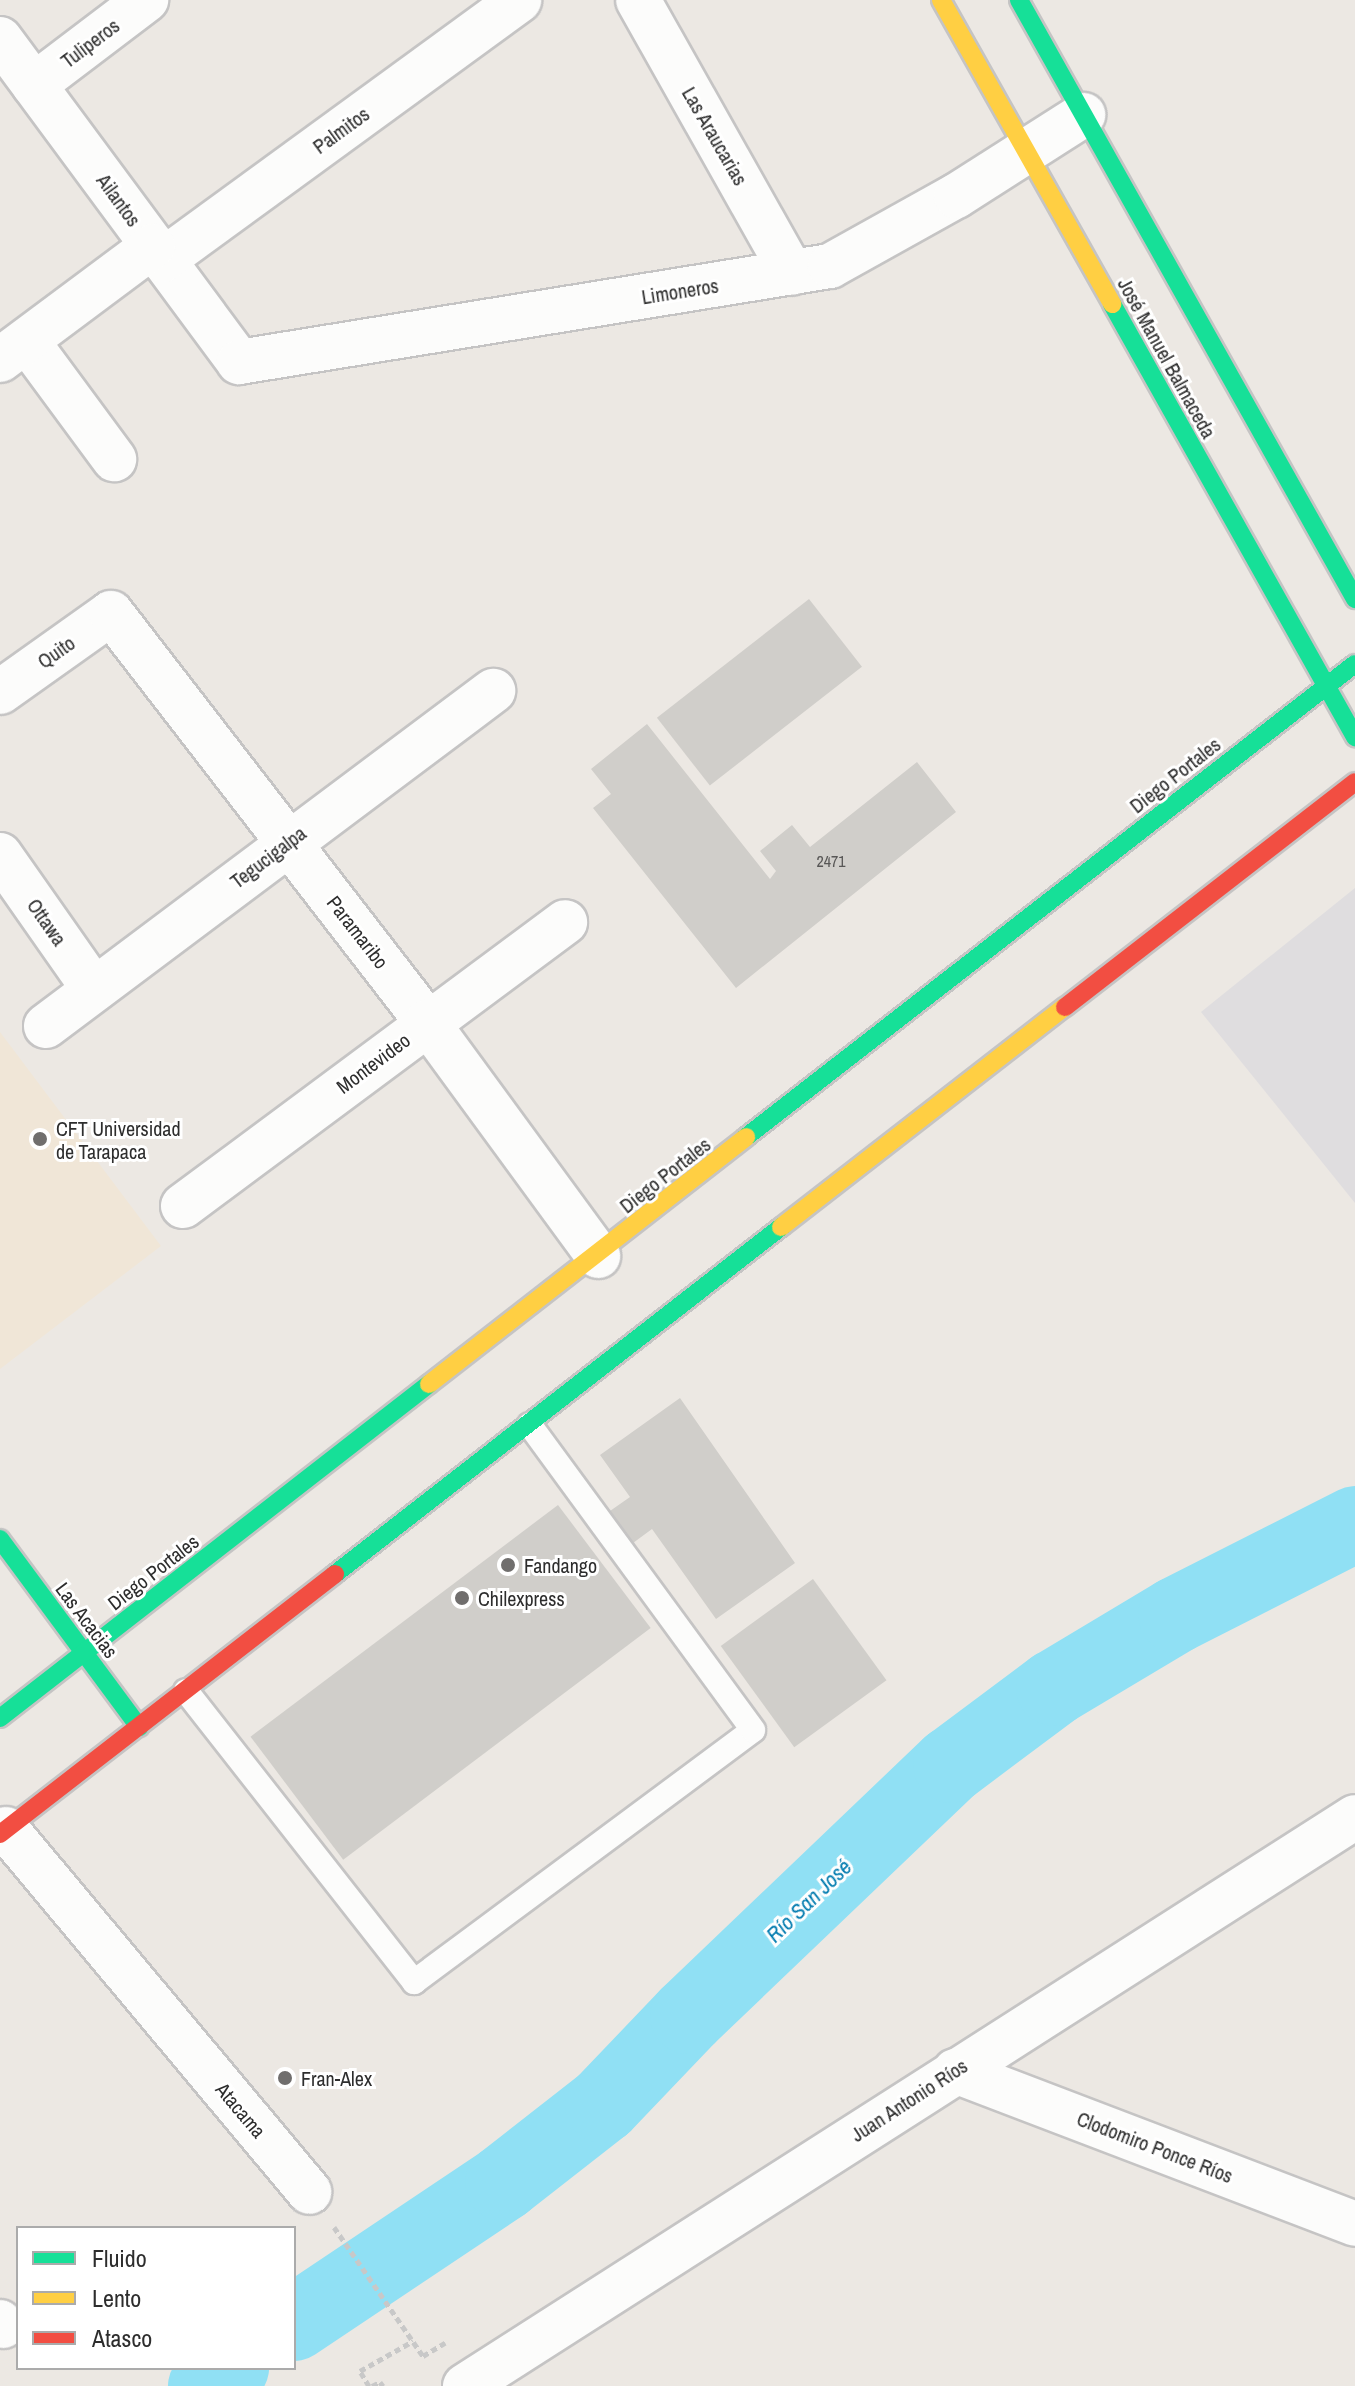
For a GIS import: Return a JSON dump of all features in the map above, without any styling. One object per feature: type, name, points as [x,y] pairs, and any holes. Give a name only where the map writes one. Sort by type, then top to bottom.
[{"type":"main road","name":"José Manuel Balmaceda","points":[[941,0],[1355,737]]},
{"type":"main road","points":[[1019,0],[1355,599]]},
{"type":"main road","name":"Diego Portales","points":[[0,1718],[598,1256],[1355,664]]},
{"type":"main road","points":[[3,1832],[1355,782]]},
{"type":"main road","name":"Las Acacias","points":[[0,1539],[139,1727]]},
{"type":"street","name":"Tuliperos","points":[[13,67],[146,0]]},
{"type":"street","name":"Palmitos","points":[[114,459],[13,350],[158,253],[519,0]]},
{"type":"street","name":"Las Araucarias","points":[[638,0],[792,273]]},
{"type":"street","name":"Ailantos","points":[[13,67],[239,362]]},
{"type":"street","name":"Limoneros","points":[[239,362],[830,266],[1083,115]]},
{"type":"street","name":"Quito","points":[[0,692],[111,613]]},
{"type":"street","name":"Paramaribo","points":[[111,613],[427,1022],[598,1256]]},
{"type":"street","name":"Tegucigalpa","points":[[46,1026],[288,841],[493,691]]},
{"type":"street","name":"Ottawa","points":[[0,855],[94,989]]},
{"type":"street","name":"Montevideo","points":[[183,1206],[565,922]]},
{"type":"street","name":"Juan Antonio Ríos","points":[[465,2386],[1355,1817]]},
{"type":"street","name":"Atacama","points":[[3,1832],[310,2192]]},
{"type":"street","name":"Clodomiro Ponce Ríos","points":[[955,2071],[1355,2224]]},
{"type":"lane","points":[[186,1691],[414,1982],[753,1730],[530,1425]]},
{"type":"path","points":[[310,2192],[413,2341],[360,2371],[370,2386],[380,2382],[383,2386]]},
{"type":"shaded area","points":[[1355,888],[1355,1203],[1201,1012]]},
{"type":"shaded area","name":"CFT Universidad de Tarapaca","points":[[0,1032],[161,1246],[0,1369]]},
{"type":"building","points":[[809,599],[862,667],[710,786],[657,718]]},
{"type":"building","points":[[647,724],[770,879],[776,871],[760,851],[792,825],[810,847],[917,762],[956,812],[736,988],[593,808],[611,794],[591,769]]},
{"type":"building","points":[[680,1398],[795,1563],[716,1619],[652,1529],[633,1543],[610,1511],[630,1497],[600,1455]]},
{"type":"building","points":[[558,1505],[651,1628],[343,1860],[251,1737]]},
{"type":"building","points":[[813,1579],[886,1680],[794,1747],[721,1646]]},
{"type":"waterway","name":"Río San José","points":[[296,2322],[503,2183],[603,2105],[688,2016],[951,1765],[1054,1688],[1176,1615],[1355,1524]]},
{"type":"waterway","name":"Río San José","points":[[206,2386],[228,2370]]},
{"type":"traffic: fast","points":[[1019,0],[1355,599]]},
{"type":"traffic: fast","points":[[1112,304],[1355,737]]},
{"type":"traffic: fast","points":[[746,1137],[1355,664]]},
{"type":"traffic: fast","points":[[335,1574],[781,1227]]},
{"type":"traffic: fast","points":[[0,1718],[429,1384]]},
{"type":"traffic: fast","points":[[0,1539],[139,1727]]},
{"type":"traffic: slow","points":[[941,0],[1112,304]]},
{"type":"traffic: slow","points":[[781,1227],[1065,1007]]},
{"type":"traffic: slow","points":[[429,1384],[746,1137]]},
{"type":"traffic: jam","points":[[1065,1007],[1355,782]]},
{"type":"traffic: jam","points":[[0,1834],[335,1574]]},
{"type":"place","name":"CFT Universidad de Tarapaca","points":[[40,1139]]},
{"type":"place","name":"Fandango","points":[[508,1565]]},
{"type":"place","name":"Chilexpress","points":[[462,1598]]},
{"type":"place","name":"Fran-Alex","points":[[285,2078]]}]
